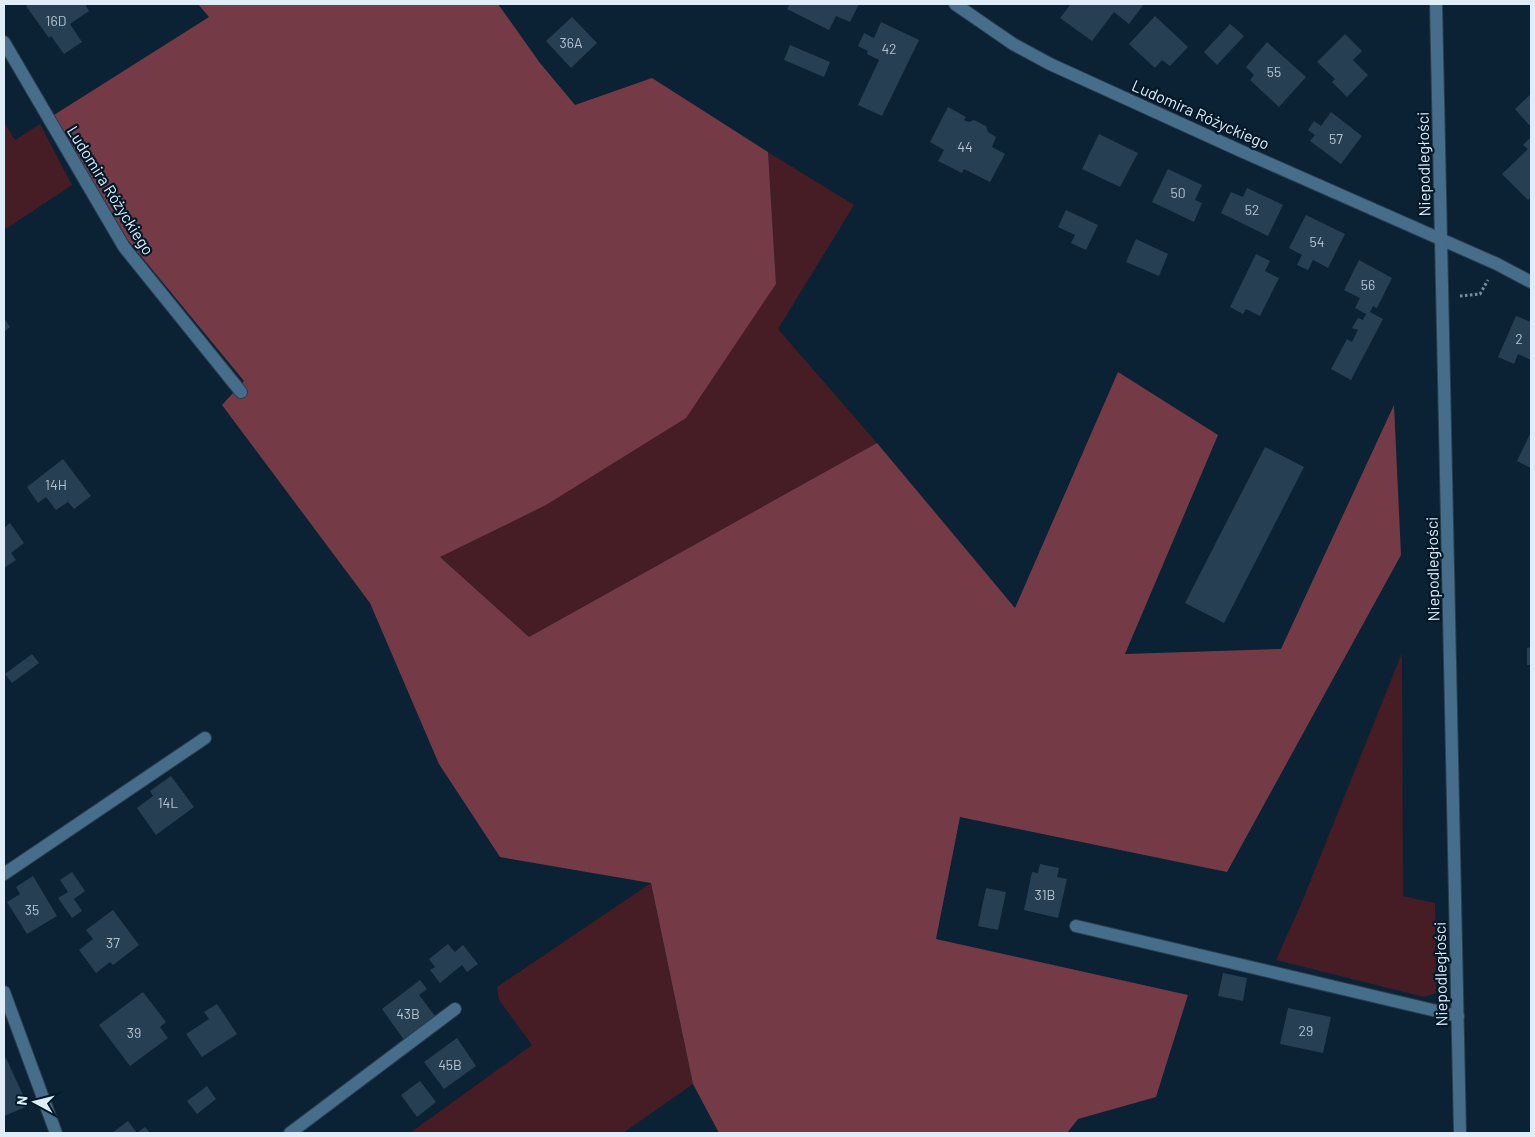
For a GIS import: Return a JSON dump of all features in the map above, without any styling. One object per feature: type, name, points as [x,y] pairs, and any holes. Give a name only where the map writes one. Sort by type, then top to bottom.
[{"type":"street","name":"Ludomira Różyckiego","points":[[954,4],[1012,44],[1050,64],[1497,264],[1531,282]]},
{"type":"street","name":"Niepodległości","points":[[1436,4],[1460,1133]]},
{"type":"street","name":"Ludomira Różyckiego","points":[[4,42],[124,247],[241,392]]},
{"type":"street","points":[[4,874],[205,738]]},
{"type":"street","points":[[1076,926],[1458,1016]]},
{"type":"street","points":[[4,992],[56,1133]]},
{"type":"street","points":[[290,1133],[455,1009]]},
{"type":"path","points":[[1457,297],[1480,294],[1497,264]]},
{"type":"shaded area","points":[[198,4],[498,4],[540,63],[575,105],[652,78],[768,152],[776,284],[686,418],[546,505],[440,557],[529,637],[877,443],[1015,608],[1118,372],[1218,435],[1125,654],[1281,649],[1394,405],[1401,555],[1227,872],[960,817],[936,939],[1188,995],[1156,1097],[1078,1119],[1067,1133],[719,1133],[693,1084],[651,883],[500,857],[439,764],[370,603],[222,405],[244,381],[127,239],[54,115],[209,17]]},
{"type":"shaded area","points":[[4,122],[15,140],[40,124],[72,185],[4,230]]},
{"type":"shaded area","points":[[768,152],[854,205],[778,329],[877,443],[529,637],[440,557],[555,499],[776,284]]},
{"type":"shaded area","points":[[1402,653],[1403,896],[1435,903],[1436,993],[1424,997],[1276,960],[1302,902]]},
{"type":"shaded area","points":[[651,883],[693,1084],[623,1133],[410,1133],[532,1045],[499,1000],[497,987]]},
{"type":"building","points":[[29,4],[85,4],[89,11],[70,24],[82,42],[64,54],[51,36],[49,38],[26,6]]},
{"type":"building","points":[[790,4],[859,4],[850,22],[836,16],[829,30],[787,9]]},
{"type":"building","points":[[1071,4],[1144,4],[1129,24],[1114,12],[1092,41],[1060,18]]},
{"type":"building","points":[[1155,16],[1188,47],[1170,66],[1162,60],[1155,68],[1129,44]]},
{"type":"building","points":[[572,17],[597,43],[571,68],[546,41]]},
{"type":"building","points":[[881,22],[919,40],[882,116],[858,105],[879,60],[867,54],[868,51],[858,46],[864,33],[874,38]]},
{"type":"building","points":[[1230,24],[1244,36],[1217,65],[1204,52]]},
{"type":"building","points":[[1345,34],[1362,51],[1353,60],[1368,75],[1347,97],[1332,82],[1335,79],[1317,62]]},
{"type":"building","points":[[1267,42],[1306,77],[1279,107],[1250,80],[1254,75],[1246,67]]},
{"type":"building","points":[[790,45],[830,62],[824,77],[784,60]]},
{"type":"building","points":[[1531,94],[1531,127],[1515,109]]},
{"type":"building","points":[[948,107],[966,117],[964,120],[969,122],[974,120],[986,126],[988,132],[996,137],[992,147],[1005,154],[990,182],[964,169],[962,173],[938,161],[944,150],[930,142]]},
{"type":"building","points":[[1331,112],[1362,136],[1341,164],[1310,141],[1315,135],[1308,130],[1314,121],[1321,126]]},
{"type":"building","points":[[1099,134],[1138,153],[1120,187],[1082,169]]},
{"type":"building","points":[[1531,137],[1531,197],[1528,200],[1502,174],[1528,149],[1523,145]]},
{"type":"building","points":[[1168,169],[1202,185],[1195,200],[1202,203],[1194,222],[1152,202]]},
{"type":"building","points":[[1247,188],[1283,205],[1268,236],[1221,213],[1231,192],[1243,197]]},
{"type":"building","points":[[1066,210],[1098,225],[1086,250],[1071,243],[1075,235],[1058,227]]},
{"type":"building","points":[[1306,215],[1345,234],[1328,268],[1313,260],[1308,270],[1297,265],[1302,255],[1289,248]]},
{"type":"building","points":[[1136,239],[1168,254],[1159,276],[1126,262]]},
{"type":"building","points":[[1256,254],[1270,261],[1265,271],[1279,278],[1260,316],[1246,309],[1243,314],[1230,307]]},
{"type":"building","points":[[1359,260],[1392,278],[1377,308],[1373,306],[1370,312],[1383,319],[1351,380],[1331,369],[1347,339],[1352,342],[1358,330],[1352,328],[1358,318],[1363,320],[1366,314],[1355,308],[1360,298],[1344,290]]},
{"type":"building","points":[[1516,316],[1531,322],[1531,360],[1518,354],[1514,364],[1498,357]]},
{"type":"building","points":[[4,318],[10,327],[4,332]]},
{"type":"building","points":[[1531,432],[1531,468],[1517,461]]},
{"type":"building","points":[[1265,447],[1304,467],[1224,623],[1185,603]]},
{"type":"building","points":[[63,459],[91,496],[74,509],[68,502],[56,510],[46,497],[38,503],[27,487]]},
{"type":"building","points":[[10,523],[24,543],[11,553],[16,560],[4,568],[4,528]]},
{"type":"building","points":[[1531,647],[1531,665],[1527,665],[1527,648]]},
{"type":"building","points":[[32,654],[39,663],[12,683],[5,674]]},
{"type":"building","points":[[171,776],[194,807],[156,835],[137,808],[153,796],[150,791]]},
{"type":"building","points":[[1040,864],[1059,868],[1057,877],[1067,879],[1058,918],[1024,910],[1032,872],[1038,873]]},
{"type":"building","points":[[72,872],[85,891],[74,899],[82,911],[72,918],[58,898],[68,892],[60,880]]},
{"type":"building","points":[[33,876],[57,916],[27,934],[7,902],[20,894],[16,887]]},
{"type":"building","points":[[986,888],[1006,892],[998,930],[978,926]]},
{"type":"building","points":[[113,910],[139,945],[113,965],[110,962],[96,973],[79,950],[93,939],[86,930]]},
{"type":"building","points":[[448,944],[455,952],[463,945],[478,964],[467,972],[462,965],[440,983],[430,970],[435,967],[429,959]]},
{"type":"building","points":[[1223,973],[1247,978],[1243,1001],[1218,996]]},
{"type":"building","points":[[420,980],[427,989],[419,995],[435,1016],[404,1040],[382,1009]]},
{"type":"building","points":[[143,992],[166,1022],[160,1027],[168,1038],[130,1066],[99,1025]]},
{"type":"building","points":[[217,1004],[237,1034],[202,1057],[186,1034],[209,1019],[204,1012]]},
{"type":"building","points":[[1288,1008],[1331,1017],[1323,1053],[1280,1044]]},
{"type":"building","points":[[457,1038],[476,1066],[444,1089],[424,1062]]},
{"type":"building","points":[[6,1058],[28,1106],[4,1116],[4,1060]]},
{"type":"building","points":[[420,1081],[436,1102],[417,1117],[401,1095]]},
{"type":"building","points":[[207,1086],[216,1099],[197,1114],[187,1101]]},
{"type":"building","points":[[128,1121],[137,1133],[112,1133]]},
{"type":"building","points":[[145,1127],[150,1133],[137,1133]]}]
